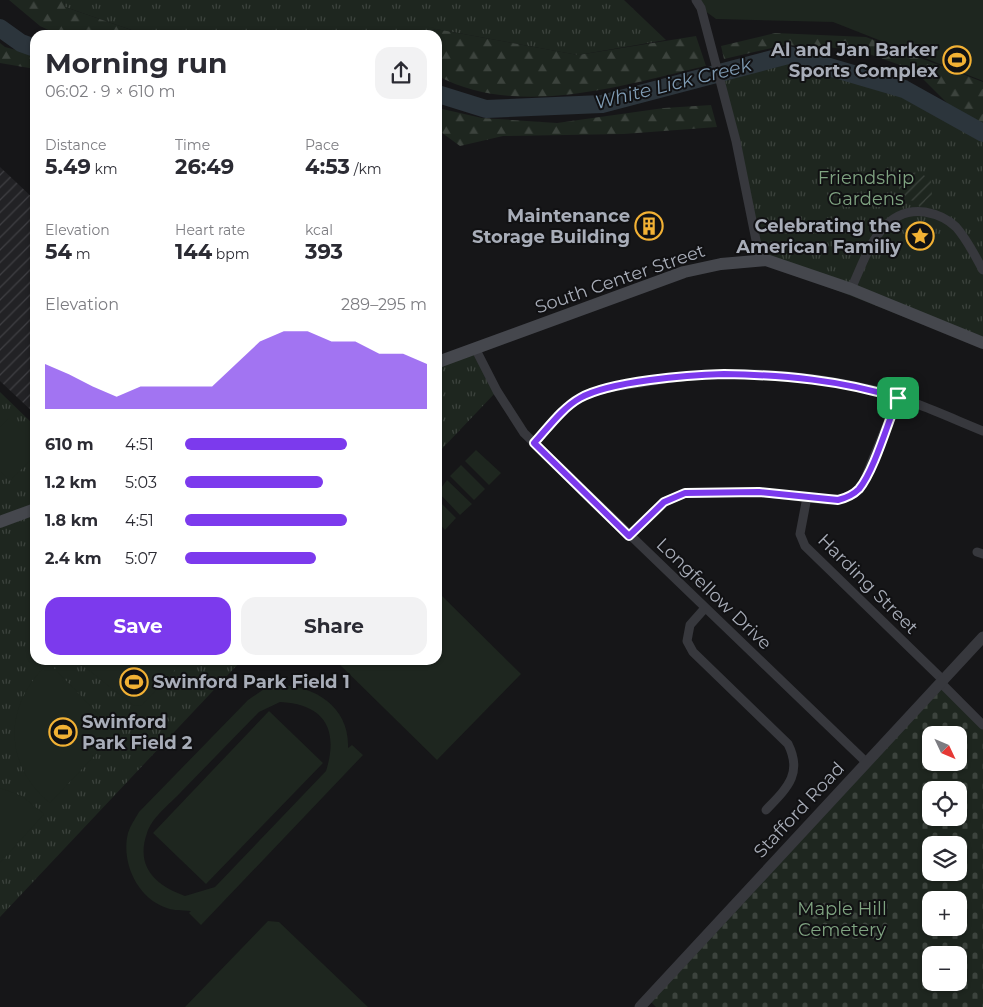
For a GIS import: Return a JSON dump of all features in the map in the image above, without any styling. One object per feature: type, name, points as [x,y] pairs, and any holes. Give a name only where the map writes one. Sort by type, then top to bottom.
[{"type":"main road","name":"South Center Street","points":[[442,360],[684,272],[721,264],[760,260],[791,268],[851,289],[983,344]]},
{"type":"main road","points":[[0,522],[30,512]]},
{"type":"street","points":[[696,0],[701,8],[736,141],[760,260]]},
{"type":"street","points":[[851,289],[875,239],[888,222],[902,215],[921,212],[933,214],[956,228],[983,270]]},
{"type":"street","name":"Longfellow Drive","points":[[475,348],[507,409],[534,443],[867,763]]},
{"type":"street","points":[[534,443],[568,407],[581,397],[604,389],[665,378],[724,374],[791,376],[870,389],[983,431]]},
{"type":"street","points":[[629,536],[664,502],[685,493],[759,492],[838,500],[846,498],[860,488],[868,473],[898,398]]},
{"type":"street","name":"Harding Street","points":[[806,497],[800,534],[805,546],[983,725]]},
{"type":"street","points":[[705,608],[690,625],[687,641],[693,652],[788,744],[795,757],[794,774],[783,793],[766,810]]},
{"type":"street","name":"Stafford Road","points":[[640,1007],[983,637]]},
{"type":"shaded area","points":[[0,167],[30,195],[30,409],[0,381]]},
{"type":"green space","points":[[9,0],[64,0],[65,7],[132,30],[48,30],[40,26]]},
{"type":"green space","points":[[64,0],[624,0],[666,40],[578,55],[436,29],[132,30],[65,7]]},
{"type":"green space","name":"Al and Jan Barker Sports Complex","points":[[696,0],[983,0],[983,81],[833,22],[716,19],[701,8]]},
{"type":"green space","points":[[442,30],[578,55],[696,36],[706,66],[640,82],[571,94],[536,97],[502,95],[469,89],[442,78]]},
{"type":"green space","points":[[775,33],[866,37],[983,82],[983,134],[967,123],[914,70],[855,49],[785,45],[724,59],[721,46]]},
{"type":"green space","points":[[0,43],[5,47],[30,54],[30,68],[0,63]]},
{"type":"green space","name":"Friendship Gardens","points":[[793,62],[904,89],[983,133],[983,348],[760,260],[720,81]]},
{"type":"green space","points":[[711,105],[717,127],[624,134],[503,136],[460,146],[442,133],[442,109],[482,118],[557,123],[664,108]]},
{"type":"green space","points":[[912,172],[922,174],[931,180],[932,195],[925,201],[925,207],[919,207],[918,202],[905,199],[898,186],[902,176]]},
{"type":"green space","points":[[475,348],[497,391],[442,449],[442,360]]},
{"type":"green space","points":[[0,392],[30,421],[30,505],[0,517]]},
{"type":"green space","points":[[9,418],[30,439],[30,460],[10,481],[0,471],[0,427]]},
{"type":"green space","points":[[476,450],[501,473],[489,485],[465,461]]},
{"type":"green space","points":[[461,465],[485,489],[474,500],[450,476]]},
{"type":"green space","points":[[447,480],[472,504],[460,515],[442,496],[442,487]]},
{"type":"green space","points":[[442,504],[456,518],[445,530],[442,527]]},
{"type":"green space","points":[[30,511],[30,665],[237,665],[0,917],[0,522]]},
{"type":"green space","points":[[442,596],[521,674],[437,760],[340,665],[442,665]]},
{"type":"green space","name":"Swinford Park Field 2","points":[[47,665],[51,665],[112,728],[112,737],[50,803],[34,787],[23,770],[17,752],[15,733],[17,715],[23,696],[34,679]]},
{"type":"green space","name":"Swinford Park Field 1","points":[[82,665],[179,665],[142,705],[134,706]]},
{"type":"green space","name":"Maple Hill Cemetery","points":[[941,683],[983,724],[983,1007],[656,1007],[648,999]]},
{"type":"green space","points":[[280,685],[293,686],[318,695],[337,711],[343,721],[347,734],[348,748],[352,745],[363,755],[201,925],[189,913],[191,911],[174,910],[164,907],[154,902],[138,886],[129,866],[126,844],[128,833],[139,812],[248,700],[264,689]],"holes":[[[280,702],[308,708],[318,714],[325,722],[331,743],[326,771],[215,887],[185,896],[165,887],[157,881],[146,865],[144,845],[149,827],[162,811],[259,712]]]},
{"type":"green space","points":[[269,711],[323,763],[206,884],[153,833]]},
{"type":"green space","points":[[0,788],[22,796],[44,814],[0,863]]},
{"type":"green space","points":[[268,921],[279,922],[368,1007],[185,1007]]},
{"type":"waterway","name":"White Lick Creek","points":[[0,28],[21,43],[30,46]]},
{"type":"waterway","name":"White Lick Creek","points":[[442,95],[486,109],[602,104],[788,55],[904,89],[983,133]]},
{"type":"place","name":"Al and Jan Barker Sports Complex","points":[[957,60]]},
{"type":"place","name":"Maintenance Storage Building","points":[[649,226]]},
{"type":"place","name":"Celebrating the American Familiy","points":[[920,236]]},
{"type":"place","name":"Swinford Park Field 1","points":[[134,682]]},
{"type":"place","name":"Swinford Park Field 2","points":[[63,732]]},
{"type":"route","points":[[724,374],[791,376],[870,389],[898,398],[868,473],[860,488],[854,494],[838,500],[827,500],[759,492],[685,493],[670,498],[657,507],[629,536],[534,443],[568,407],[581,397],[604,389],[665,378],[724,374]]}]
